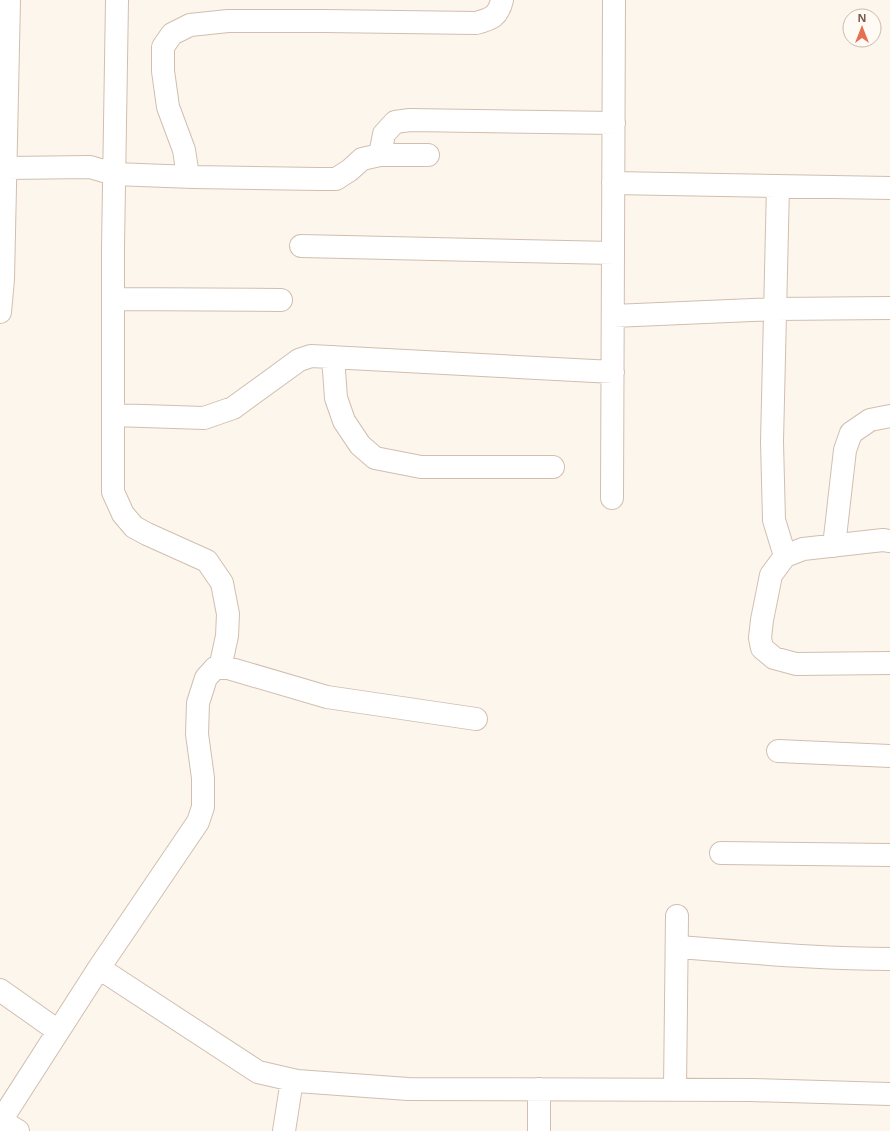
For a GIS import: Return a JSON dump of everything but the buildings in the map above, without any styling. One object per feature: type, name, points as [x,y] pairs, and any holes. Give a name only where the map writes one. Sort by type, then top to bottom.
[{"type":"street","points":[[0,312],[3,279],[9,0]]},
{"type":"street","points":[[117,0],[114,174],[113,492],[122,514],[134,528],[208,561],[222,583],[228,614],[227,636],[220,668]]},
{"type":"street","points":[[188,176],[184,150],[168,107],[163,70],[163,47],[172,34],[190,25],[228,21],[476,23],[491,19],[500,8],[502,0]]},
{"type":"street","points":[[612,498],[614,0]]},
{"type":"street","points":[[380,155],[384,134],[395,122],[402,121],[614,123]]},
{"type":"street","points":[[6,168],[90,167],[114,174],[336,179],[350,170],[362,159],[380,155],[428,155]]},
{"type":"street","points":[[613,183],[890,188]]},
{"type":"street","points":[[778,186],[772,442],[774,520],[785,556]]},
{"type":"street","points":[[301,246],[613,253]]},
{"type":"street","points":[[113,299],[281,300]]},
{"type":"street","points":[[613,316],[775,310],[890,308]]},
{"type":"street","points":[[113,415],[204,418],[233,408],[299,360],[311,356],[613,372]]},
{"type":"street","points":[[333,357],[336,398],[344,421],[360,445],[375,458],[421,467],[553,467]]},
{"type":"street","points":[[834,546],[845,450],[851,433],[870,420],[890,416]]},
{"type":"street","points":[[890,541],[803,549],[785,556],[771,575],[760,638],[762,648],[774,658],[796,664],[890,663]]},
{"type":"street","points":[[5,1124],[58,1031],[198,822],[203,807],[203,778],[197,734],[198,703],[206,678],[215,668],[228,668],[327,696],[476,719]]},
{"type":"street","points":[[778,751],[890,756]]},
{"type":"street","points":[[721,853],[890,855]]},
{"type":"street","points":[[675,1090],[677,916]]},
{"type":"street","points":[[677,947],[890,959]]},
{"type":"street","points":[[99,968],[258,1072],[292,1080],[408,1089],[751,1090],[890,1094]]},
{"type":"street","points":[[0,990],[58,1031]]},
{"type":"street","points":[[284,1131],[292,1080]]},
{"type":"street","points":[[539,1089],[539,1131]]}]
